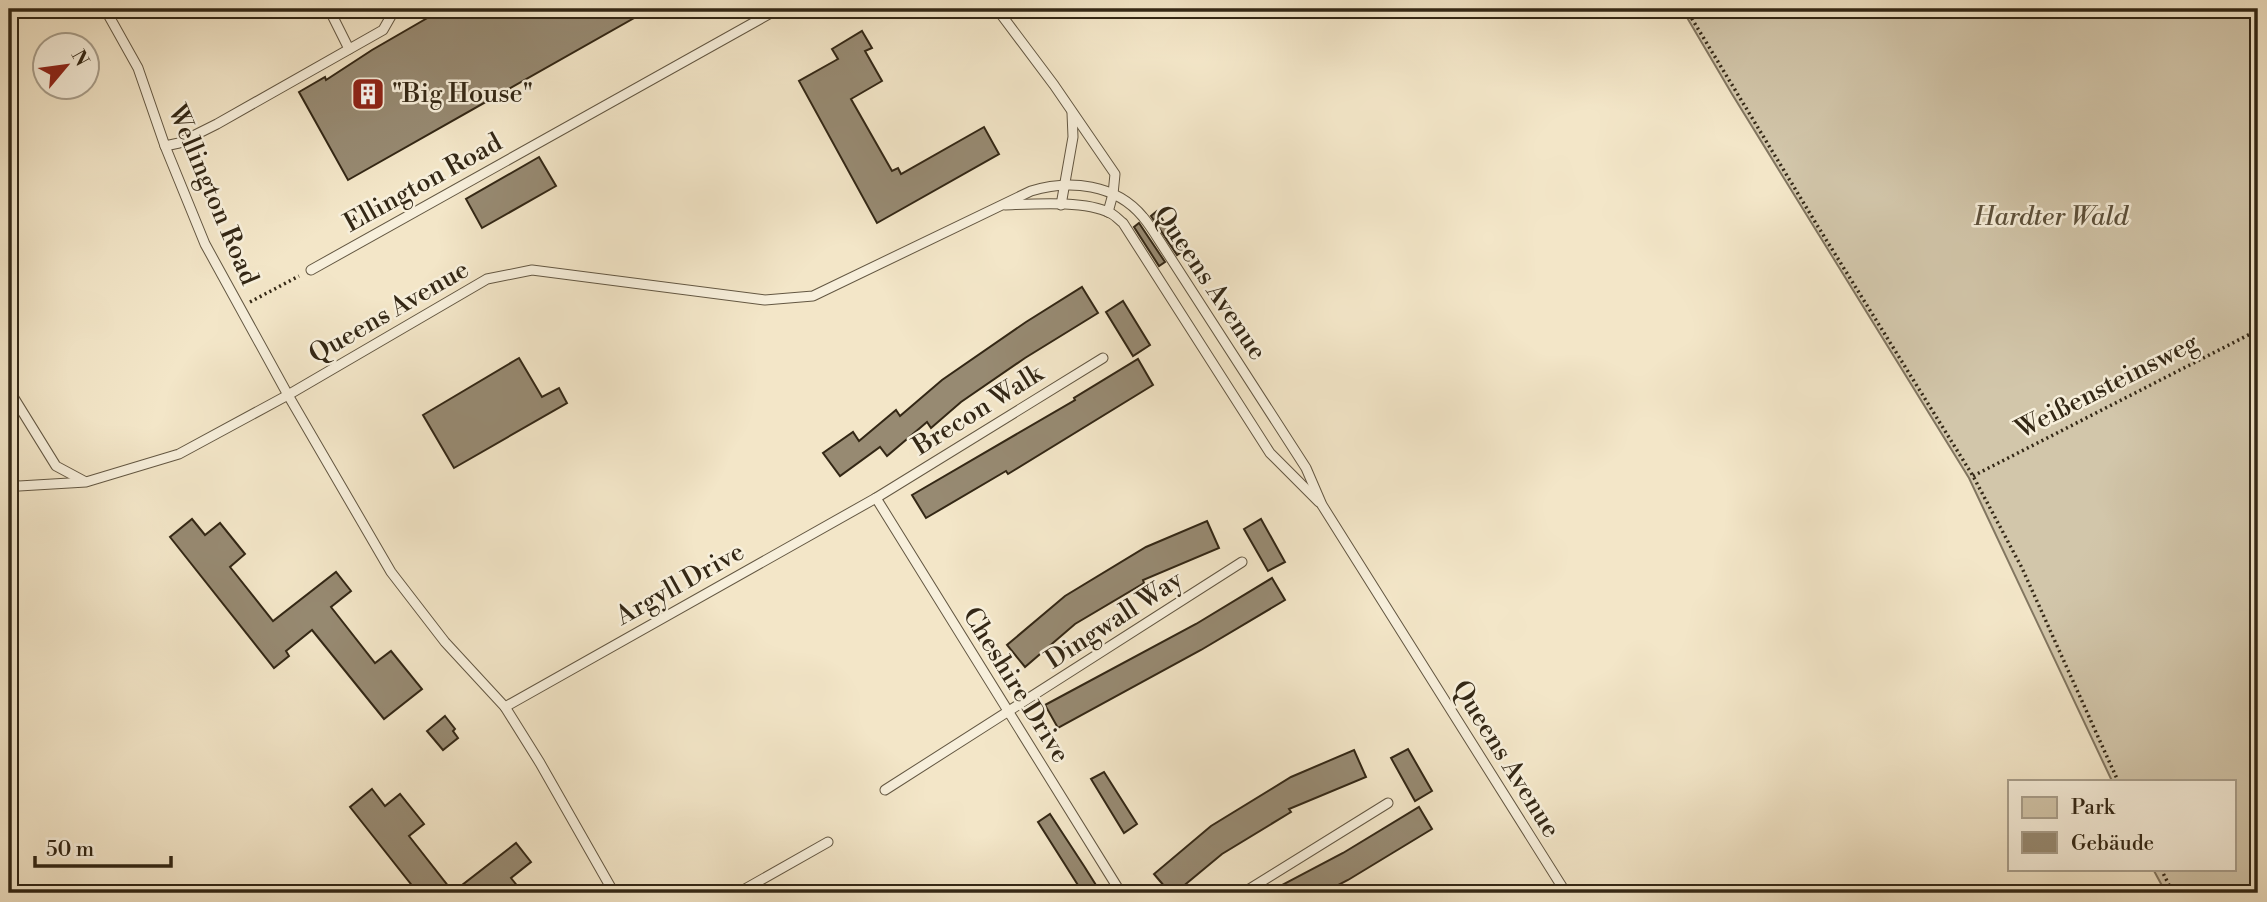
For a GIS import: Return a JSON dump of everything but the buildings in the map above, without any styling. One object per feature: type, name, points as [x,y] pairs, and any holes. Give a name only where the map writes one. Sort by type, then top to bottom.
[{"type":"lane","name":"Wellington Road","points":[[105,9],[138,68],[165,146],[205,244],[288,395],[391,572],[444,642],[505,707],[614,893]]},
{"type":"lane","points":[[329,9],[349,49]]},
{"type":"lane","points":[[165,146],[179,143],[217,124],[383,30],[395,9]]},
{"type":"lane","points":[[997,9],[1093,139],[1115,174],[1108,212]]},
{"type":"lane","name":"Ellington Road","points":[[311,270],[772,10]]},
{"type":"lane","points":[[1061,205],[1073,137],[1072,113]]},
{"type":"lane","name":"Queens Avenue","points":[[9,484],[19,486],[86,482],[179,454],[288,395],[487,279],[532,270],[765,300],[813,296],[1040,188],[1083,185],[1113,194],[1130,204],[1148,224],[1306,468],[1322,505],[1566,893]]},
{"type":"lane","name":"Queens Avenue","points":[[1000,206],[1094,207],[1108,212],[1123,223],[1270,453],[1322,505]]},
{"type":"lane","name":"Brecon Walk","points":[[876,498],[1103,358]]},
{"type":"lane","points":[[9,390],[56,466],[86,482]]},
{"type":"lane","name":"Argyll Drive","points":[[505,707],[876,498]]},
{"type":"lane","name":"Cheshire Drive","points":[[876,498],[1121,893]]},
{"type":"lane","name":"Dingwall Way","points":[[885,790],[1242,562]]},
{"type":"lane","points":[[1243,893],[1388,803]]},
{"type":"lane","points":[[738,893],[828,842]]},
{"type":"path","points":[[1686,9],[1816,225],[1973,476],[2022,568],[2118,780]]},
{"type":"path","points":[[239,308],[311,270]]},
{"type":"path","name":"Weißensteinsweg","points":[[1973,476],[2258,330]]},
{"type":"path","points":[[2162,870],[2173,893]]},
{"type":"green space","name":"Hardter Wald","points":[[1682,9],[2258,9],[2258,893],[2166,893],[2154,870],[2236,870],[2236,780],[2112,780],[1969,478]]},
{"type":"place","name":"\"Big House\"","points":[[368,94]]}]
